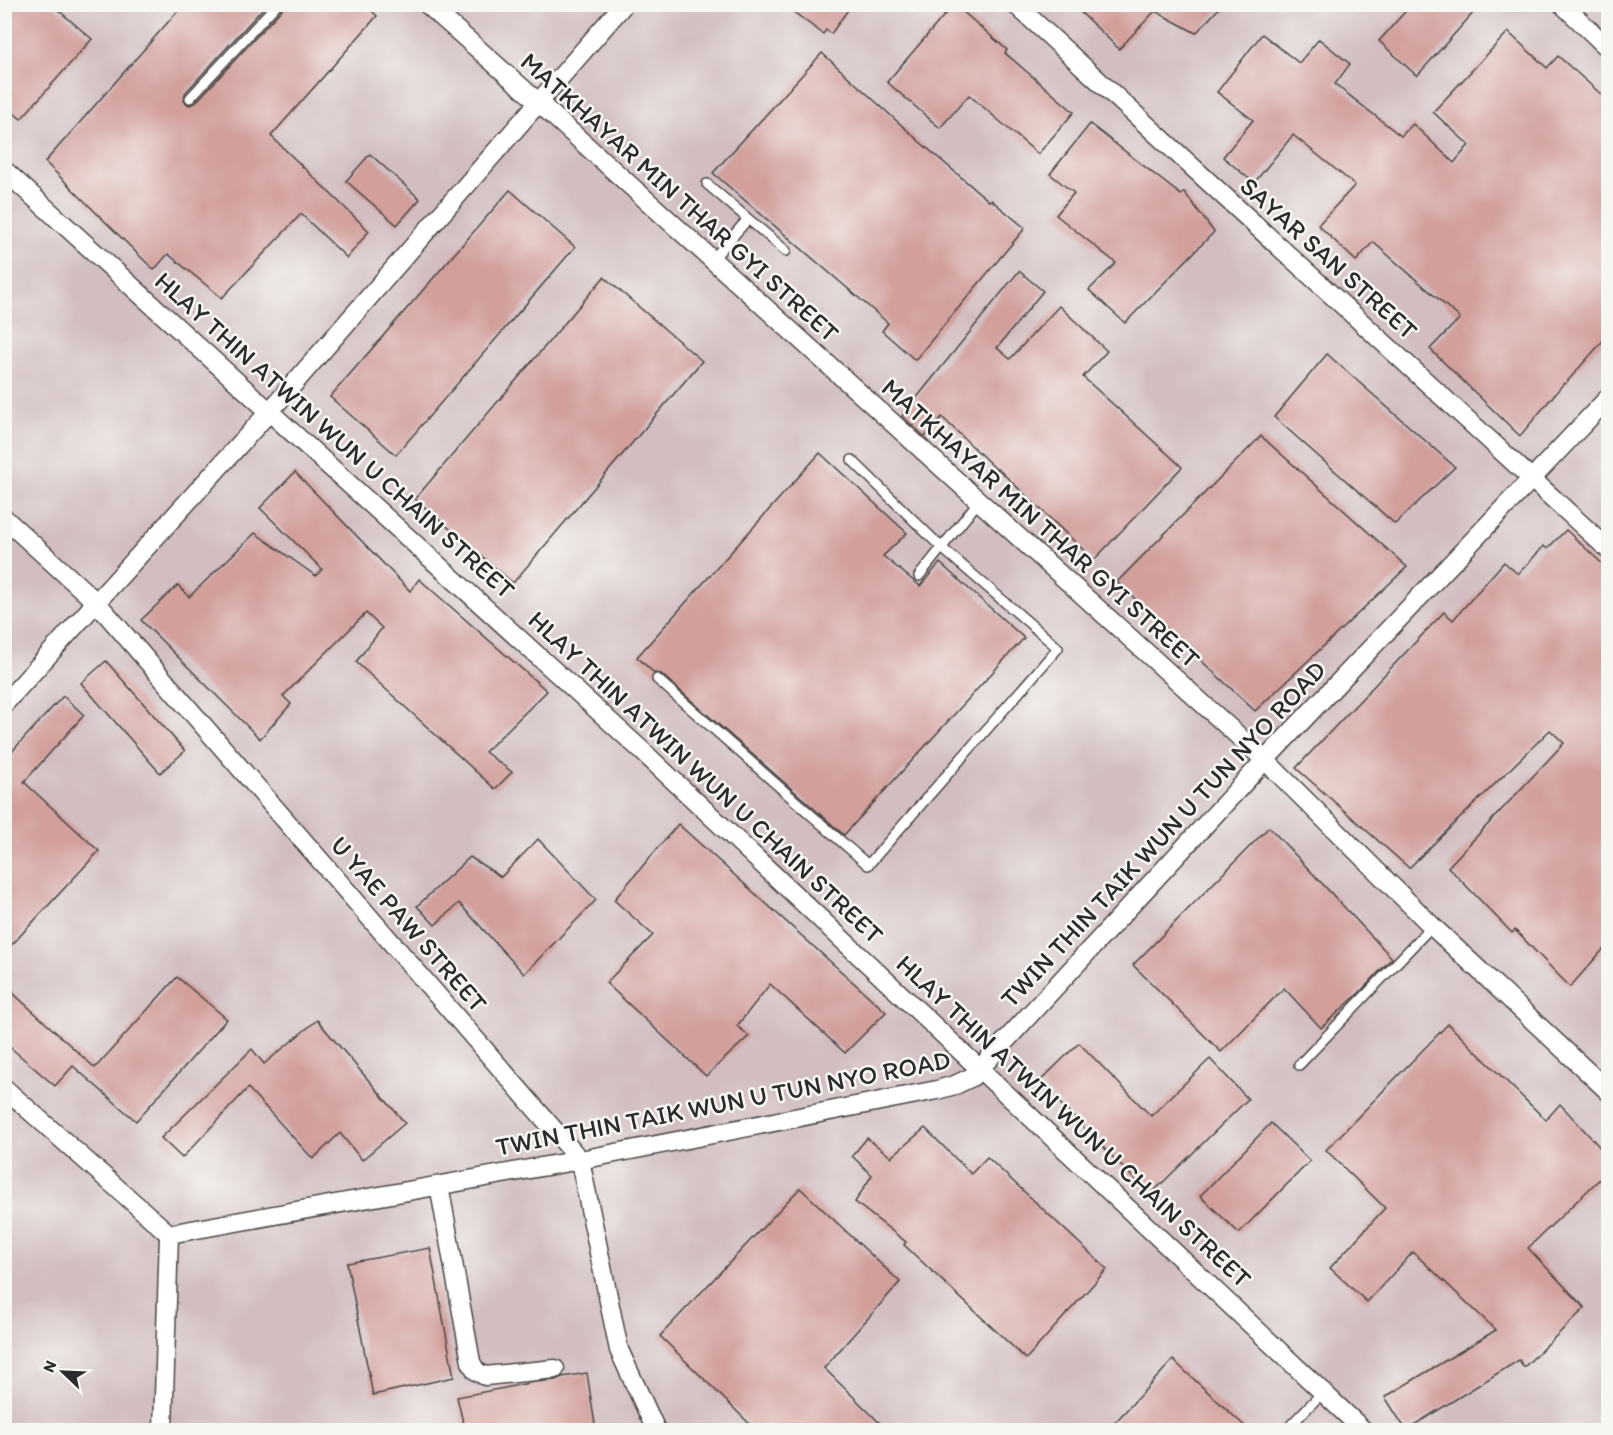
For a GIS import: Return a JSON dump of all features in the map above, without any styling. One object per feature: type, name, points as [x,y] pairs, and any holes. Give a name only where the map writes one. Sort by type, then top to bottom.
[{"type":"street","name":"MATKHAYAR MIN THAR GYI STREET","points":[[428,4],[1265,760],[1432,926],[1608,1090]]},
{"type":"street","points":[[4,704],[270,411],[624,4]]},
{"type":"street","name":"SAYAR SAN STREET","points":[[1015,4],[1608,549]]},
{"type":"street","points":[[1562,4],[1608,48]]},
{"type":"street","name":"HLAY THIN ATWIN WUN U CHAIN STREET","points":[[4,170],[639,748],[1364,1431]]},
{"type":"street","name":"TWIN THIN TAIK WUN U TUN NYO ROAD","points":[[169,1234],[580,1160],[937,1090],[972,1077],[1265,760],[1608,398]]},
{"type":"street","name":"U YAE PAW STREET","points":[[4,518],[97,603],[580,1160],[619,1350],[656,1431]]},
{"type":"street","points":[[4,1088],[169,1234],[163,1431]]},
{"type":"street","points":[[439,1185],[471,1362],[476,1371],[485,1376],[555,1369]]},
{"type":"lane","points":[[190,98],[277,4]]},
{"type":"lane","points":[[707,184],[786,251]]},
{"type":"lane","points":[[712,260],[748,219]]},
{"type":"lane","points":[[657,679],[868,865],[1058,648],[942,548],[852,460]]},
{"type":"lane","points":[[919,576],[979,501]]},
{"type":"lane","points":[[1299,1065],[1432,926]]},
{"type":"lane","points":[[1286,1431],[1323,1392]]},
{"type":"shaded area","points":[[5,5],[1608,5],[1608,1430],[5,1430]]},
{"type":"building","points":[[4,4],[51,4],[92,39],[21,119],[4,105]]},
{"type":"building","points":[[184,4],[267,4],[185,93],[184,101],[189,105],[195,103],[282,9],[284,4],[365,4],[377,16],[271,136],[369,231],[347,258],[301,214],[222,298],[168,254],[154,270],[45,162]]},
{"type":"building","points":[[783,4],[852,4],[831,34],[826,30],[823,34]]},
{"type":"building","points":[[954,4],[1007,50],[1005,53],[1074,112],[1038,154],[969,95],[940,128],[887,82]]},
{"type":"building","points":[[1072,4],[1223,4],[1196,33],[1155,11],[1119,49]]},
{"type":"building","points":[[1412,4],[1481,4],[1417,76],[1379,41]]},
{"type":"building","points":[[1508,32],[1547,68],[1558,56],[1602,95],[1608,87],[1608,335],[1520,436],[1430,349],[1460,318],[1373,242],[1356,261],[1318,225],[1355,185],[1293,135],[1254,183],[1223,157],[1253,120],[1217,92],[1262,34],[1299,63],[1319,39],[1350,64],[1335,84],[1401,136],[1413,124],[1454,163],[1469,145],[1433,112]]},
{"type":"building","points":[[822,53],[920,142],[989,201],[991,200],[1025,228],[915,360],[882,331],[888,323],[713,173]]},
{"type":"building","points":[[1090,124],[1181,195],[1184,192],[1214,232],[1125,323],[1089,290],[1116,263],[1056,215],[1074,193],[1050,174]]},
{"type":"building","points":[[370,154],[420,199],[397,225],[346,181]]},
{"type":"building","points":[[510,190],[575,247],[396,455],[330,397]]},
{"type":"building","points":[[1019,271],[1043,291],[997,348],[1010,359],[1059,306],[1107,351],[1083,377],[1182,467],[1094,560],[942,417],[925,437],[902,416]]},
{"type":"building","points":[[604,277],[702,361],[513,583],[415,499]]},
{"type":"building","points":[[1327,354],[1455,467],[1395,524],[1274,417]]},
{"type":"building","points":[[1261,436],[1407,567],[1255,711],[1117,582]]},
{"type":"building","points":[[820,453],[907,533],[883,556],[920,586],[940,563],[1024,638],[844,835],[661,674],[654,673],[637,657]]},
{"type":"building","points":[[295,472],[410,591],[419,579],[547,691],[485,752],[512,772],[495,789],[356,662],[382,628],[366,613],[283,696],[291,704],[260,739],[141,620],[178,585],[189,597],[255,533],[316,576],[322,569],[260,508]]},
{"type":"building","points":[[1566,530],[1608,569],[1608,944],[1570,987],[1515,930],[1512,933],[1448,867],[1564,743],[1550,730],[1409,868],[1296,768],[1444,612],[1453,620],[1504,562],[1518,574],[1544,546],[1547,549]]},
{"type":"building","points":[[106,661],[185,751],[160,773],[81,683]]},
{"type":"building","points":[[63,696],[84,715],[24,782],[99,851],[4,953],[4,760]]},
{"type":"building","points":[[678,824],[886,1012],[845,1053],[770,984],[737,1026],[749,1036],[706,1076],[606,983],[653,935],[614,900]]},
{"type":"building","points":[[1269,827],[1392,958],[1321,1028],[1284,988],[1221,1052],[1133,965]]},
{"type":"building","points":[[538,839],[596,900],[524,974],[459,903],[435,925],[417,906],[470,857],[501,877]]},
{"type":"building","points":[[177,977],[227,1019],[136,1121],[73,1066],[55,1086],[4,1042],[4,985],[95,1068]]},
{"type":"building","points":[[317,1020],[405,1123],[362,1160],[340,1133],[313,1159],[248,1088],[182,1158],[161,1138],[252,1049],[264,1064]]},
{"type":"building","points":[[1448,1024],[1546,1120],[1560,1104],[1608,1156],[1608,1171],[1528,1248],[1585,1308],[1524,1367],[1519,1360],[1406,1430],[1385,1397],[1496,1330],[1413,1252],[1367,1302],[1330,1268],[1385,1208],[1326,1150]]},
{"type":"building","points":[[1079,1043],[1151,1116],[1210,1059],[1248,1099],[1150,1195],[1039,1082]]},
{"type":"building","points":[[1271,1123],[1310,1161],[1239,1233],[1200,1196]]},
{"type":"building","points":[[925,1128],[971,1174],[987,1157],[1107,1269],[1026,1359],[904,1245],[906,1242],[855,1202],[872,1175],[852,1156],[867,1138],[891,1157]]},
{"type":"building","points":[[800,1188],[900,1282],[824,1368],[888,1431],[757,1431],[660,1336]]},
{"type":"building","points":[[430,1248],[454,1377],[373,1395],[347,1263]]},
{"type":"building","points":[[1173,1360],[1250,1431],[1107,1431]]},
{"type":"building","points":[[587,1373],[596,1431],[465,1431],[457,1397]]}]
